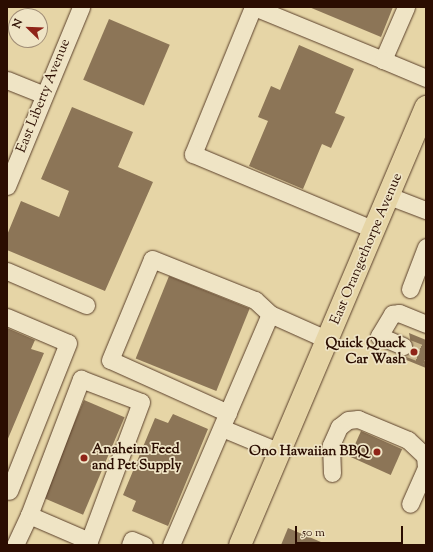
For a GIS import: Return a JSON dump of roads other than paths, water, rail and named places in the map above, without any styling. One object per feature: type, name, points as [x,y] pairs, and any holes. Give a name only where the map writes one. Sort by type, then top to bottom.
[{"type":"main road","name":"East Orangethorpe Avenue","points":[[240,545],[389,196],[424,119]]},
{"type":"street","name":"East Liberty Avenue","points":[[7,186],[81,7]]},
{"type":"street","points":[[375,230],[193,154],[254,7],[426,78]]},
{"type":"street","points":[[383,60],[406,7]]},
{"type":"street","points":[[7,80],[44,95]]},
{"type":"street","points":[[389,196],[426,210]]},
{"type":"street","points":[[410,289],[426,248]]},
{"type":"street","points":[[280,452],[110,360],[152,259],[255,300],[270,314],[328,340]]},
{"type":"street","points":[[7,271],[86,305]]},
{"type":"street","points":[[403,346],[379,336],[392,314],[399,313],[426,324]]},
{"type":"street","points":[[171,545],[270,314]]},
{"type":"street","points":[[7,317],[68,343],[8,492]]},
{"type":"street","points":[[15,545],[29,515],[81,379],[141,402],[88,543],[29,515]]},
{"type":"street","points":[[332,473],[331,445],[339,427],[348,420],[358,419],[408,440],[425,456],[426,468],[410,504]]},
{"type":"street","points":[[130,545],[132,540],[144,545]]},
{"type":"tunnel","points":[[403,346],[426,355]]},
{"type":"place","name":"Quick Quack Car Wash","points":[[414,352]]},
{"type":"place","name":"Ono Hawaiian BBQ","points":[[377,452]]},
{"type":"place","name":"Anaheim Feed and Pet Supply","points":[[84,458]]}]
